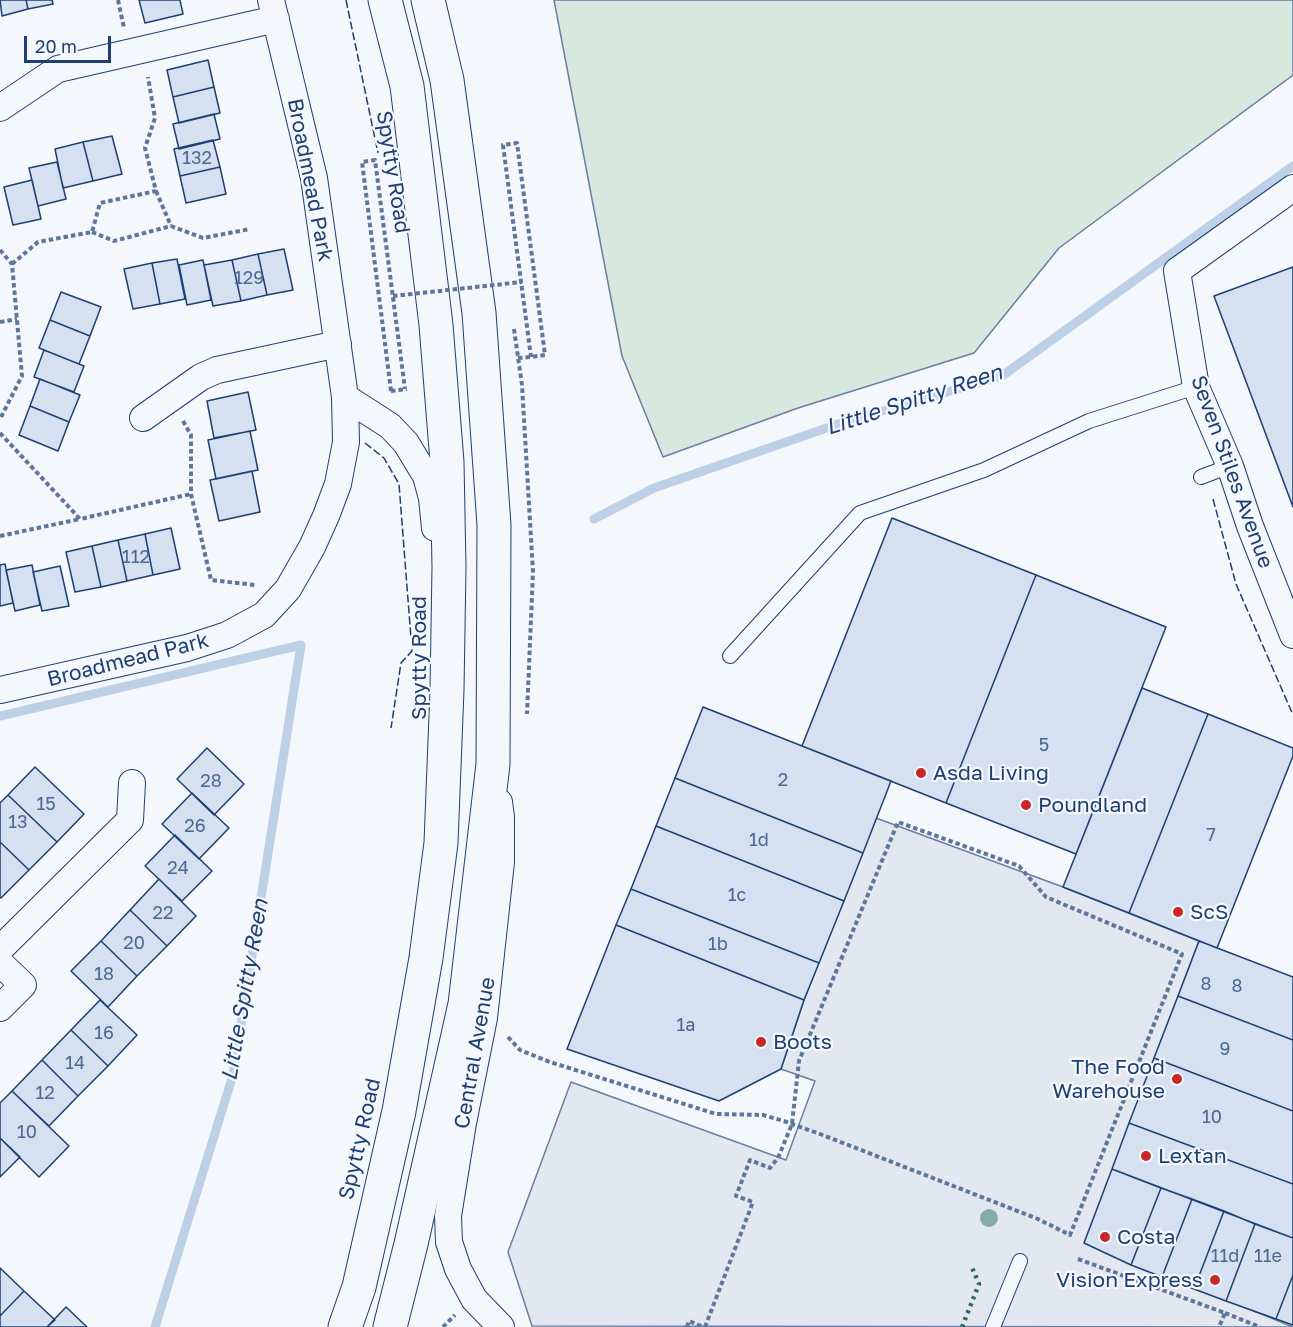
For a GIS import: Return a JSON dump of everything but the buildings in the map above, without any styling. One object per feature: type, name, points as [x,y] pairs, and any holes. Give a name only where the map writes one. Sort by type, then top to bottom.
[{"type":"main road","name":"Spytty Road","points":[[345,1327],[359,1287],[399,1111],[426,958],[441,843],[447,690],[449,567],[447,462],[436,325],[407,86],[385,0]]},
{"type":"main road","points":[[390,1327],[465,1004],[493,764],[494,525],[479,313],[447,80],[428,0]]},
{"type":"street","name":"Broadmead Park","points":[[0,108],[58,69],[143,49],[273,9],[314,178],[345,397],[346,442],[338,484],[312,547],[288,589],[264,615],[227,635],[187,648],[0,690]]},
{"type":"street","name":"Seven Stiles Avenue","points":[[1293,188],[1177,270],[1196,387],[1230,466],[1250,526],[1293,635]]},
{"type":"street","points":[[142,417],[201,377],[217,370],[338,344]]},
{"type":"street","points":[[345,397],[390,426],[406,443],[426,476],[432,498],[447,690]]},
{"type":"street","name":"Central Avenue","points":[[493,764],[501,817],[501,862],[484,1018],[463,1123],[448,1216],[449,1242],[458,1269],[474,1299],[501,1327]]},
{"type":"street","points":[[0,949],[130,820],[132,783]]},
{"type":"street","points":[[0,963],[23,985],[0,1008]]},
{"type":"lane","points":[[730,656],[860,513],[984,470],[1089,421],[1196,387]]},
{"type":"lane","points":[[1200,477],[1230,466]]},
{"type":"lane","points":[[993,1327],[1020,1261]]},
{"type":"path","points":[[143,49],[155,118],[146,148],[156,191],[171,226]]},
{"type":"path","points":[[518,358],[531,357],[545,355],[518,143],[503,145],[531,357]]},
{"type":"path","points":[[405,389],[375,160],[362,162],[391,391],[414,388]]},
{"type":"path","points":[[92,232],[100,203],[156,191]]},
{"type":"path","points":[[12,264],[38,242],[92,232],[114,241],[171,226],[203,238],[250,229]]},
{"type":"path","points":[[0,250],[12,264],[22,376],[0,419]]},
{"type":"path","points":[[393,296],[522,282]]},
{"type":"path","points":[[410,293],[412,305]]},
{"type":"path","points":[[0,322],[17,319]]},
{"type":"path","points":[[169,399],[191,435],[191,494],[211,580],[288,589]]},
{"type":"path","points":[[0,433],[80,519]]},
{"type":"path","points":[[0,536],[191,494]]},
{"type":"path","points":[[504,1031],[520,1050],[550,1062],[716,1114],[763,1115],[792,1124],[1038,1219],[1070,1235],[1182,954],[1046,897],[1019,866],[898,822],[799,1061],[792,1124],[778,1158],[770,1168],[750,1160],[736,1196],[753,1202],[704,1327],[689,1322],[687,1327]]},
{"type":"path","points":[[1078,1259],[1260,1327]]},
{"type":"path","points":[[1219,1327],[1225,1313]]},
{"type":"shaded area","points":[[554,0],[1293,0],[1293,75],[1059,248],[974,353],[798,408],[663,457],[622,356]]},
{"type":"shaded area","points":[[876,818],[1063,887],[1199,941],[1085,1242],[1293,1327],[532,1326],[508,1252],[571,1082],[786,1160],[815,1081],[781,1069],[804,1000]]},
{"type":"waterway","name":"Little Spitty Reen","points":[[594,519],[654,488],[838,424],[1002,376],[1293,166]]},
{"type":"waterway","name":"Little Spitty Reen","points":[[0,716],[301,645],[233,1075],[155,1327]]},
{"type":"hedge","points":[[962,1327],[979,1284],[971,1265]]},
{"type":"fence","points":[[346,0],[378,153]]},
{"type":"fence","points":[[365,443],[384,458],[399,484],[412,651],[401,663],[391,728]]},
{"type":"fence","points":[[1213,499],[1236,584],[1293,715]]},
{"type":"place","name":"Asda Living","points":[[921,773]]},
{"type":"place","name":"Poundland","points":[[1026,805]]},
{"type":"place","name":"ScS","points":[[1178,912]]},
{"type":"place","name":"Boots","points":[[761,1042]]},
{"type":"place","name":"The Food Warehouse","points":[[1177,1079]]},
{"type":"place","name":"Lextan","points":[[1146,1156]]},
{"type":"place","name":"Costa","points":[[1105,1237]]},
{"type":"place","name":"Vision Express","points":[[1215,1280]]}]
